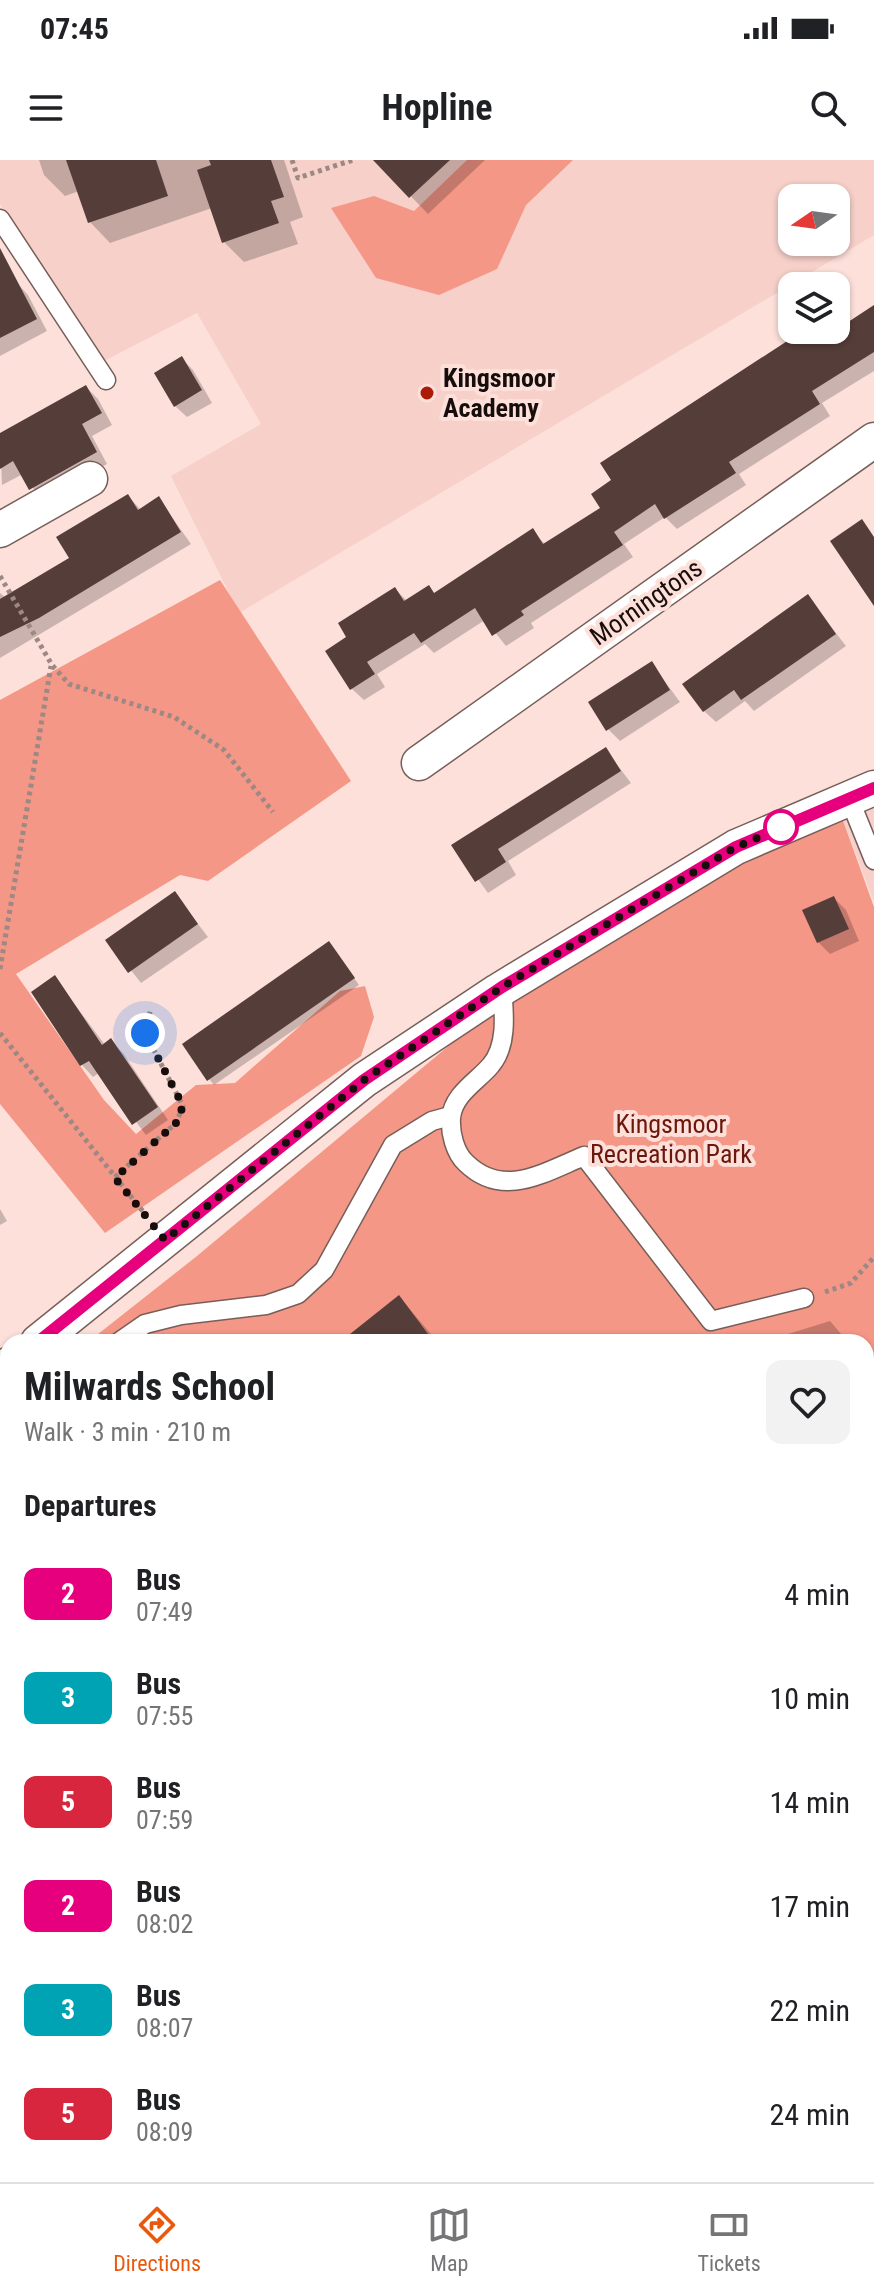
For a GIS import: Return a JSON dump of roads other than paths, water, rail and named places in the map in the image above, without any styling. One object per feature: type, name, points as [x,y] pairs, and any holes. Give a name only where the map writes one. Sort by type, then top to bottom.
[{"type":"street","name":"Morningtons","points":[[419,763],[874,441]]},
{"type":"street","points":[[0,530],[90,479]]},
{"type":"street","points":[[48,1334],[364,1080],[502,987],[736,847],[862,793]]},
{"type":"lane","points":[[0,219],[106,380]]},
{"type":"lane","points":[[862,793],[874,860]]},
{"type":"lane","points":[[502,987],[505,1028],[493,1064],[468,1085],[450,1116],[456,1154],[481,1178],[511,1182],[584,1156],[711,1321],[804,1298]]},
{"type":"lane","points":[[131,1334],[145,1324],[181,1315],[266,1305],[298,1294],[324,1270],[393,1145],[432,1121],[450,1116]]},
{"type":"place","name":"Kingsmoor Academy","points":[[427,393]]},
{"type":"park label","name":"Kingsmoor Recreation Park","points":[[671,1139]]}]
